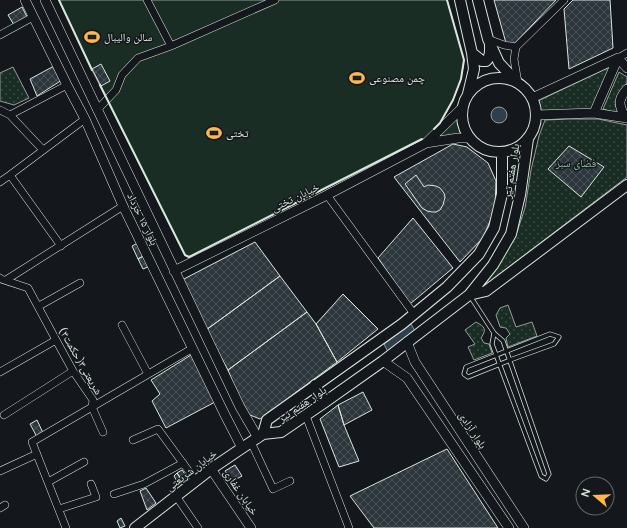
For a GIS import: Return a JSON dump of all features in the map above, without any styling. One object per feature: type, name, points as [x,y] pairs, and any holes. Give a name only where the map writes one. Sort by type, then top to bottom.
[{"type":"main road","points":[[460,0],[472,53],[474,69],[468,95],[463,107],[462,118],[464,129],[476,144],[488,151],[502,152],[512,150],[520,146],[528,139],[535,123],[536,108],[532,98],[525,88],[518,83],[499,63],[489,42]]},
{"type":"main road","points":[[472,53],[482,61],[486,61],[490,54],[489,42],[478,0]]},
{"type":"main road","points":[[468,95],[476,86],[485,80],[496,78],[508,79],[518,83]]},
{"type":"main road","name":"بلوار هفتم تیر","points":[[254,441],[280,432],[306,416],[383,361],[469,295],[493,265],[511,234],[520,195],[528,139]]},
{"type":"main road","name":"بلوار هفتم تیر","points":[[254,441],[267,420],[387,335],[414,314],[447,287],[479,254],[494,228],[502,194],[502,152]]},
{"type":"main road","points":[[469,295],[486,291],[627,185]]},
{"type":"main road","points":[[315,385],[325,402]]},
{"type":"main road","name":"خیابان شریعتی","points":[[135,528],[211,469],[254,441]]},
{"type":"street","name":"بلوار ۱۵ خرداد","points":[[25,0],[85,119],[123,206],[225,415],[254,441]]},
{"type":"street","name":"بلوار ۱۵ خرداد","points":[[45,0],[240,408],[254,441]]},
{"type":"street","points":[[147,0],[171,46]]},
{"type":"street","points":[[0,182],[97,110],[116,90],[122,75],[138,58],[171,46],[275,0]]},
{"type":"street","points":[[518,83],[514,59],[516,47],[564,0]]},
{"type":"street","points":[[0,35],[33,17]]},
{"type":"street","points":[[489,42],[516,47]]},
{"type":"street","points":[[532,98],[627,53]]},
{"type":"street","points":[[618,58],[627,68]]},
{"type":"street","points":[[594,113],[618,58]]},
{"type":"street","points":[[10,115],[67,85]]},
{"type":"street","points":[[626,118],[621,110],[620,98],[627,89]]},
{"type":"street","points":[[426,143],[463,107]]},
{"type":"street","points":[[0,110],[10,115],[42,150]]},
{"type":"street","points":[[536,115],[594,113],[626,118]]},
{"type":"street","points":[[426,143],[458,138],[470,138]]},
{"type":"street","name":"خیابان تختی","points":[[174,270],[327,195],[426,143]]},
{"type":"street","points":[[10,175],[61,246]]},
{"type":"street","points":[[327,195],[414,314]]},
{"type":"street","points":[[3,279],[61,246],[123,206]]},
{"type":"street","name":"شریعتی۳(حکمت۳)","points":[[3,279],[28,288],[73,371],[93,400],[92,407],[32,442],[36,454]]},
{"type":"street","points":[[39,306],[80,283]]},
{"type":"street","points":[[122,325],[148,374]]},
{"type":"street","points":[[0,372],[56,340]]},
{"type":"street","name":"بلوار آزادی","points":[[407,342],[415,362],[524,528]]},
{"type":"street","points":[[102,432],[92,407],[193,348]]},
{"type":"street","points":[[383,361],[407,378],[509,528]]},
{"type":"street","points":[[4,415],[73,371]]},
{"type":"street","points":[[225,415],[228,416],[235,413],[240,408]]},
{"type":"street","points":[[306,416],[349,528]]},
{"type":"street","points":[[133,440],[158,429],[196,481]]},
{"type":"street","points":[[254,441],[273,489],[290,481]]},
{"type":"street","points":[[0,471],[36,454],[66,528]]},
{"type":"street","points":[[48,482],[84,462]]},
{"type":"street","points":[[114,494],[144,484],[183,463]]},
{"type":"street","name":"خیابان غفاری","points":[[211,469],[251,528]]},
{"type":"street","points":[[59,510],[96,497],[91,484]]},
{"type":"street","points":[[176,496],[198,528]]},
{"type":"lane","points":[[469,295],[494,333],[503,341],[549,474],[546,480],[541,476],[492,344],[494,333]]},
{"type":"lane","points":[[550,334],[559,337],[554,344],[468,377],[464,374],[466,367],[496,355],[550,334]]},
{"type":"green space","points":[[59,0],[447,0],[464,60],[461,79],[453,100],[440,123],[424,139],[189,257],[185,255],[87,60]]},
{"type":"green space","points":[[13,67],[29,98],[14,105],[0,101],[0,73]]},
{"type":"green space","points":[[610,67],[594,111],[539,116],[538,101]]},
{"type":"green space","points":[[619,72],[627,77],[627,83],[619,93],[615,105],[620,114],[603,109]]},
{"type":"green space","points":[[461,110],[462,124],[468,138],[429,141]]},
{"type":"green space","name":"فضای سبز","points":[[598,119],[627,125],[627,177],[485,285],[517,232],[525,208],[531,170],[539,136],[545,120]]},
{"type":"green space","points":[[508,305],[516,327],[532,322],[537,336],[508,347],[506,338],[510,334],[506,328],[500,327],[496,315],[500,308]]},
{"type":"green space","points":[[476,322],[484,328],[481,338],[484,343],[489,344],[492,353],[474,360],[468,347],[475,344],[465,330]]},
{"type":"water","points":[[499,107],[505,109],[507,115],[505,121],[499,123],[493,121],[491,115],[493,109]]},
{"type":"water","points":[[411,324],[415,331],[388,352],[384,344]]},
{"type":"building","points":[[494,0],[556,0],[513,45],[506,43]]},
{"type":"building","points":[[573,0],[610,0],[613,48],[569,69],[564,9]]},
{"type":"building","points":[[22,7],[27,17],[14,25],[8,15]]},
{"type":"building","points":[[101,64],[110,81],[101,86],[92,69]]},
{"type":"building","points":[[54,66],[62,80],[37,96],[30,79]]},
{"type":"building","points":[[453,144],[467,147],[488,163],[496,181],[495,209],[483,238],[460,262],[394,177]]},
{"type":"building","points":[[569,146],[604,167],[581,197],[548,169]]},
{"type":"building","points":[[416,175],[424,187],[428,185],[436,186],[444,193],[445,197],[440,210],[432,212],[422,208],[405,184]]},
{"type":"building","points":[[413,218],[453,268],[410,304],[378,258]]},
{"type":"building","points":[[140,242],[145,255],[138,259],[132,246]]},
{"type":"building","points":[[255,242],[280,276],[206,330],[182,280]]},
{"type":"building","points":[[145,255],[150,266],[143,269],[138,259]]},
{"type":"building","points":[[280,276],[307,312],[228,370],[206,330]]},
{"type":"building","points":[[343,294],[378,329],[337,362],[316,324]]},
{"type":"building","points":[[307,312],[316,324],[337,362],[260,419],[245,413],[228,370]]},
{"type":"building","points":[[191,355],[215,402],[166,428],[152,401],[160,394],[151,380]]},
{"type":"building","points":[[363,392],[372,410],[344,425],[338,405]]},
{"type":"building","points":[[338,405],[344,425],[359,461],[339,467],[320,419]]},
{"type":"building","points":[[37,420],[43,433],[37,437],[30,424]]},
{"type":"building","points":[[447,449],[498,528],[374,528],[350,496]]},
{"type":"building","points":[[235,465],[242,476],[231,482],[225,471]]},
{"type":"building","points":[[182,470],[188,479],[183,482],[177,473]]},
{"type":"building","points":[[177,473],[183,482],[179,485],[174,476]]},
{"type":"building","points":[[146,488],[156,503],[147,510],[140,491]]},
{"type":"building","points":[[121,518],[125,526],[120,528],[117,521]]},
{"type":"wall","points":[[59,0],[92,70]]},
{"type":"wall","points":[[434,129],[440,123],[453,100],[461,79],[464,60],[447,0]]},
{"type":"wall","points":[[100,85],[185,255],[189,257],[422,139]]},
{"type":"place","name":"سالن والیبال","points":[[92,37]]},
{"type":"place","name":"چمن مصنوعی","points":[[357,78]]},
{"type":"place","name":"تختی","points":[[214,133]]}]
